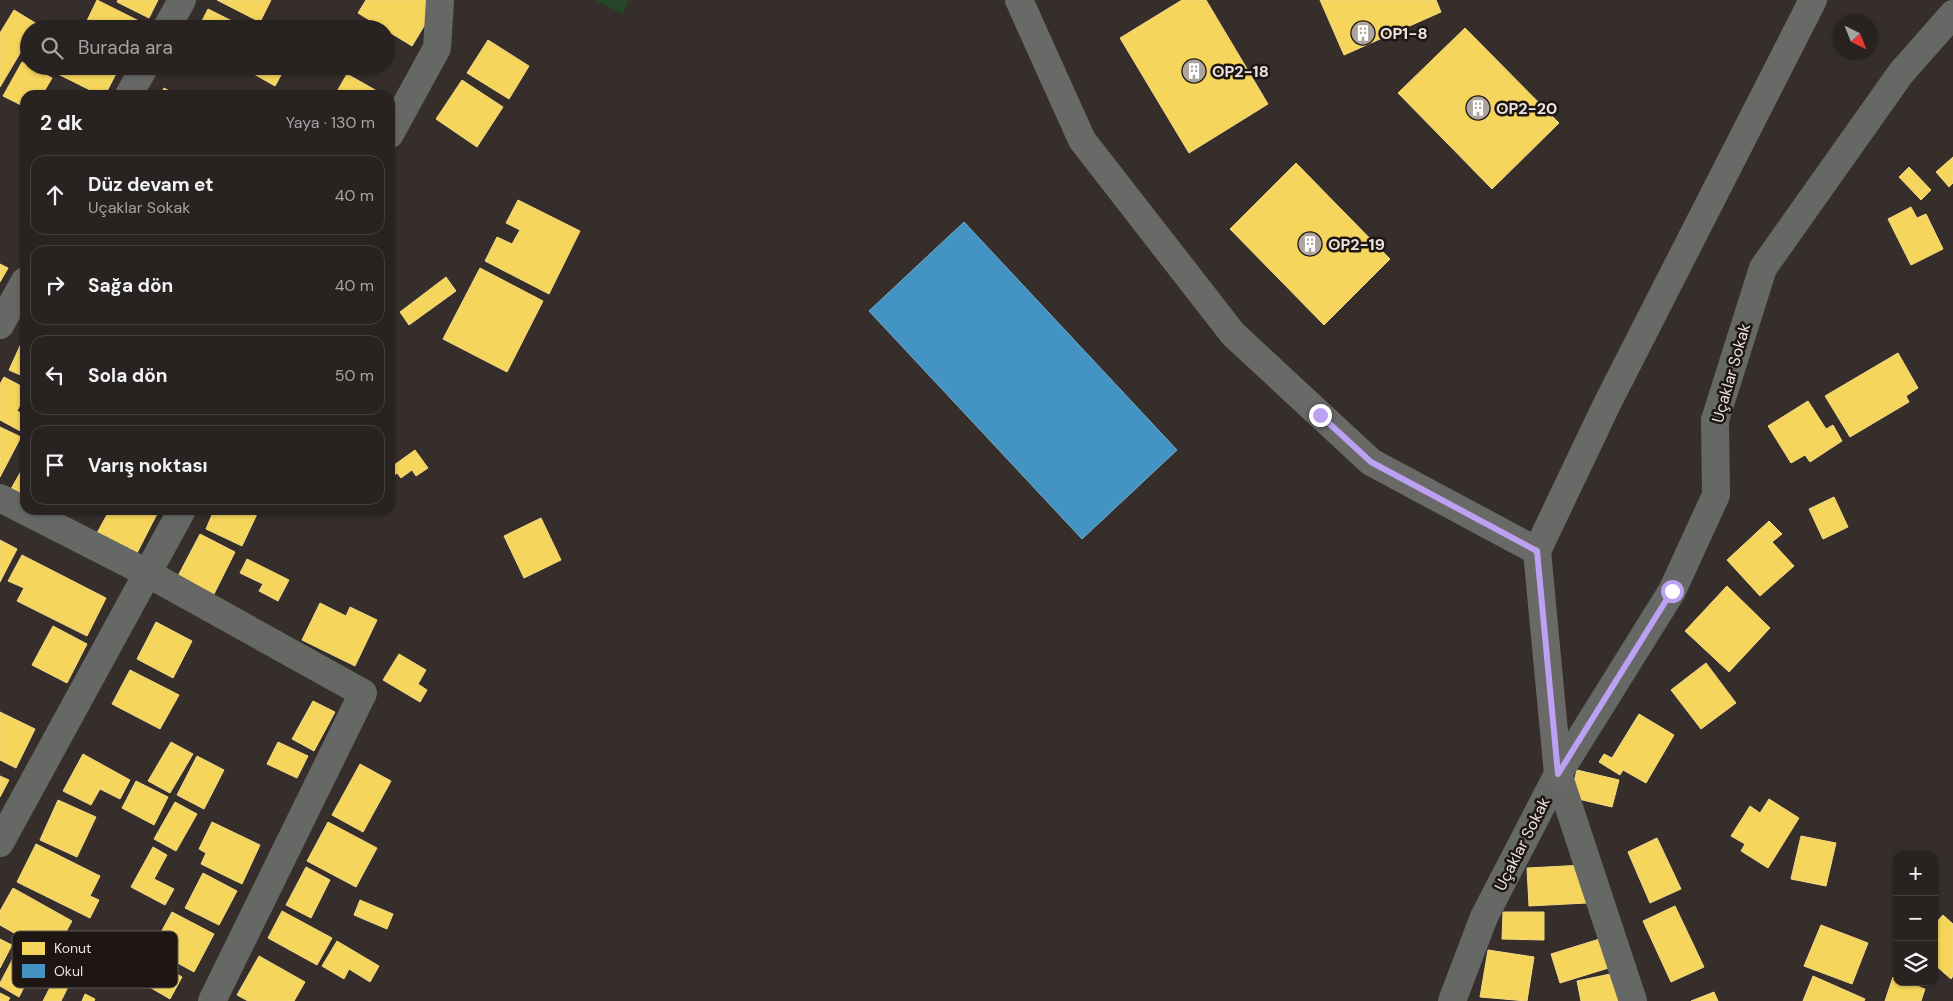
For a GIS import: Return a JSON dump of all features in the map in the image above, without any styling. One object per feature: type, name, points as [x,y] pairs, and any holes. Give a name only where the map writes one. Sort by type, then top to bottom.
[{"type":"street","points":[[171,20],[182,0]]},
{"type":"street","points":[[395,125],[437,48],[440,0]]},
{"type":"street","points":[[1019,0],[1082,140],[1233,334],[1371,462],[1537,551]]},
{"type":"street","points":[[1634,1001],[1558,774],[1537,551],[1607,404],[1813,0]]},
{"type":"street","name":"Uçaklar Sokak","points":[[1452,1001],[1484,918],[1558,774],[1672,591],[1716,495],[1715,420],[1763,268],[1901,73],[1953,14]]},
{"type":"street","points":[[132,90],[140,75]]},
{"type":"street","points":[[0,325],[20,290]]},
{"type":"street","points":[[0,498],[20,508]]},
{"type":"street","points":[[34,515],[147,572],[363,693],[212,1001]]},
{"type":"street","points":[[0,843],[179,515]]},
{"type":"green space","points":[[594,0],[629,0],[623,14]]},
{"type":"building: Konut","points":[[97,0],[137,20],[87,20]]},
{"type":"building: Konut","points":[[118,0],[158,0],[149,18],[117,2]]},
{"type":"building: Konut","points":[[217,0],[271,0],[261,20],[256,20]]},
{"type":"building: Konut","points":[[366,0],[432,0],[438,3],[412,46],[395,36],[395,20],[369,20],[358,13]]},
{"type":"building: Konut","name":"OP2-18","points":[[1182,0],[1206,0],[1268,104],[1189,153],[1120,38]]},
{"type":"building: Konut","name":"OP1-8","points":[[1320,0],[1436,0],[1441,12],[1344,55]]},
{"type":"building: Konut","points":[[208,9],[230,20],[202,20]]},
{"type":"building: Konut","points":[[14,10],[30,20],[20,20],[20,53],[0,87],[0,33]]},
{"type":"building: Konut","name":"OP2-20","points":[[1465,28],[1559,123],[1492,189],[1398,93]]},
{"type":"building: Konut","points":[[488,40],[529,66],[509,99],[467,73]]},
{"type":"building: Konut","points":[[20,66],[20,75],[46,75],[52,78],[45,90],[20,90],[20,104],[3,96]]},
{"type":"building: Konut","points":[[60,75],[115,75],[108,90],[90,90]]},
{"type":"building: Konut","points":[[256,75],[281,75],[275,86]]},
{"type":"building: Konut","points":[[346,75],[349,75],[375,90],[338,90]]},
{"type":"building: Konut","points":[[462,80],[503,107],[477,147],[436,119]]},
{"type":"building: Konut","points":[[1953,157],[1953,183],[1949,187],[1936,172]]},
{"type":"building: Konut","name":"OP2-19","points":[[1296,163],[1390,259],[1324,325],[1230,229]]},
{"type":"building: Konut","points":[[1909,167],[1931,190],[1921,200],[1899,177]]},
{"type":"building: Konut","points":[[518,200],[580,231],[549,294],[485,261],[497,237],[512,244],[520,230],[506,223]]},
{"type":"building: Konut","points":[[1911,207],[1917,218],[1926,214],[1943,249],[1911,265],[1888,219]]},
{"type":"building: Konut","points":[[0,264],[8,268],[0,282]]},
{"type":"building: Konut","points":[[480,268],[543,301],[507,372],[443,339]]},
{"type":"building: Konut","points":[[446,277],[456,291],[409,325],[400,312]]},
{"type":"building: Konut","points":[[20,346],[20,375],[9,370]]},
{"type":"building: Konut","points":[[1898,353],[1918,388],[1906,396],[1909,402],[1850,437],[1825,396]]},
{"type":"building: Konut","points":[[4,377],[20,385],[20,405],[17,411],[20,412],[20,431],[0,420],[0,384]]},
{"type":"building: Konut","points":[[1808,401],[1826,429],[1833,425],[1842,441],[1810,462],[1805,455],[1791,463],[1768,426]]},
{"type":"building: Konut","points":[[0,427],[20,437],[20,439],[0,477]]},
{"type":"building: Konut","points":[[415,450],[428,468],[416,476],[412,470],[401,478],[397,473],[395,474],[395,464]]},
{"type":"building: Konut","points":[[20,473],[20,494],[11,489]]},
{"type":"building: Konut","points":[[1834,497],[1848,527],[1823,539],[1809,509]]},
{"type":"building: Konut","points":[[107,515],[156,515],[137,553],[97,533]]},
{"type":"building: Konut","points":[[212,515],[257,515],[242,546],[206,529]]},
{"type":"building: Konut","points":[[541,518],[561,560],[524,578],[504,536]]},
{"type":"building: Konut","points":[[1769,521],[1782,534],[1772,542],[1794,566],[1760,596],[1727,560]]},
{"type":"building: Konut","points":[[200,534],[235,552],[214,594],[178,576]]},
{"type":"building: Konut","points":[[0,540],[17,549],[0,582]]},
{"type":"building: Konut","points":[[22,555],[106,598],[87,636],[17,601],[24,588],[8,581]]},
{"type":"building: Konut","points":[[247,559],[289,580],[278,601],[259,591],[263,584],[240,573]]},
{"type":"building: Konut","points":[[1727,586],[1770,628],[1729,672],[1685,631]]},
{"type":"building: Konut","points":[[320,603],[346,616],[350,607],[377,620],[355,666],[302,640]]},
{"type":"building: Konut","points":[[156,622],[192,641],[173,678],[137,659]]},
{"type":"building: Konut","points":[[53,626],[87,644],[67,683],[32,665]]},
{"type":"building: Konut","points":[[399,654],[426,670],[418,684],[427,690],[420,702],[383,680]]},
{"type":"building: Konut","points":[[1706,663],[1736,703],[1701,729],[1671,690]]},
{"type":"building: Konut","points":[[130,670],[179,695],[160,729],[112,704]]},
{"type":"building: Konut","points":[[313,701],[335,712],[314,751],[292,739]]},
{"type":"building: Konut","points":[[0,712],[35,729],[16,768],[0,760]]},
{"type":"building: Konut","points":[[1639,714],[1674,735],[1646,783],[1623,770],[1620,775],[1599,762],[1604,754],[1612,758]]},
{"type":"building: Konut","points":[[171,742],[193,754],[170,793],[148,781]]},
{"type":"building: Konut","points":[[278,742],[308,756],[297,778],[267,764]]},
{"type":"building: Konut","points":[[83,754],[130,780],[120,799],[100,789],[91,805],[63,791]]},
{"type":"building: Konut","points":[[197,756],[224,770],[204,809],[177,795]]},
{"type":"building: Konut","points":[[360,764],[391,781],[363,832],[332,815]]},
{"type":"building: Konut","points":[[1577,770],[1619,780],[1612,807],[1570,797]]},
{"type":"building: Konut","points":[[0,776],[9,780],[0,797]]},
{"type":"building: Konut","points":[[136,781],[168,797],[154,825],[122,808]]},
{"type":"building: Konut","points":[[1769,799],[1799,818],[1768,868],[1741,851],[1745,844],[1731,836],[1750,806],[1760,813]]},
{"type":"building: Konut","points":[[58,800],[96,817],[77,857],[40,840]]},
{"type":"building: Konut","points":[[175,802],[197,814],[176,851],[154,839]]},
{"type":"building: Konut","points":[[212,822],[260,845],[242,884],[201,864],[206,853],[199,849]]},
{"type":"building: Konut","points":[[328,822],[377,848],[356,887],[307,861]]},
{"type":"building: Konut","points":[[1801,836],[1836,843],[1826,886],[1791,879]]},
{"type":"building: Konut","points":[[1657,838],[1681,889],[1650,903],[1628,852]]},
{"type":"building: Konut","points":[[36,844],[100,876],[90,896],[99,900],[90,918],[17,882]]},
{"type":"building: Konut","points":[[153,847],[167,855],[154,879],[174,889],[165,905],[131,887]]},
{"type":"building: Konut","points":[[1585,865],[1587,903],[1529,906],[1527,868]]},
{"type":"building: Konut","points":[[306,867],[330,880],[311,918],[286,905]]},
{"type":"building: Konut","points":[[203,873],[237,891],[219,925],[185,908]]},
{"type":"building: Konut","points":[[13,888],[72,921],[66,931],[12,932],[0,925],[0,911]]},
{"type":"building: Konut","points":[[360,900],[393,914],[387,929],[354,915]]},
{"type":"building: Konut","points":[[1675,906],[1704,967],[1671,982],[1643,921]]},
{"type":"building: Konut","points":[[282,911],[332,938],[317,965],[268,938]]},
{"type":"building: Konut","points":[[172,912],[214,934],[194,972],[178,963],[178,931],[162,931]]},
{"type":"building: Konut","points":[[1503,912],[1544,912],[1544,940],[1502,939]]},
{"type":"building: Konut","points":[[1943,915],[1953,924],[1953,976],[1951,979],[1938,968],[1938,921]]},
{"type":"building: Konut","points":[[1821,925],[1868,943],[1852,984],[1804,966]]},
{"type":"building: Konut","points":[[1606,937],[1615,966],[1560,983],[1551,954]]},
{"type":"building: Konut","points":[[0,939],[12,945],[0,968]]},
{"type":"building: Konut","points":[[337,941],[379,966],[370,982],[349,969],[344,979],[322,966]]},
{"type":"building: Konut","points":[[1488,950],[1534,957],[1527,1001],[1480,997]]},
{"type":"building: Konut","points":[[259,956],[305,982],[294,1001],[248,1001],[237,995]]},
{"type":"building: Konut","points":[[12,960],[12,988],[24,988],[19,997],[0,986]]},
{"type":"building: Konut","points":[[1615,973],[1621,1001],[1581,1001],[1577,981]]},
{"type":"building: Konut","points":[[178,975],[182,977],[178,984]]},
{"type":"building: Konut","points":[[1813,976],[1865,999],[1864,1001],[1803,1001]]},
{"type":"building: Konut","points":[[1893,977],[1893,986],[1917,986],[1925,989],[1921,1001],[1885,1001]]},
{"type":"building: Konut","points":[[50,988],[68,988],[61,1001],[43,1001]]},
{"type":"building: Konut","points":[[151,988],[176,988],[170,999]]},
{"type":"building: Konut","points":[[1714,992],[1718,1001],[1691,1001]]},
{"type":"building: Konut","points":[[0,993],[10,998],[8,1001],[0,1001]]},
{"type":"building: Konut","points":[[85,994],[95,999],[94,1001],[82,1001]]},
{"type":"building: Okul","points":[[964,222],[1177,450],[1082,539],[869,311]]},
{"type":"place","name":"OP1-8","points":[[1363,33]]},
{"type":"place","name":"OP2-18","points":[[1194,71]]},
{"type":"place","name":"OP2-20","points":[[1478,108]]},
{"type":"place","name":"OP2-19","points":[[1310,244]]},
{"type":"route","points":[[1320,415],[1371,462],[1537,551],[1558,774],[1672,591]]}]
